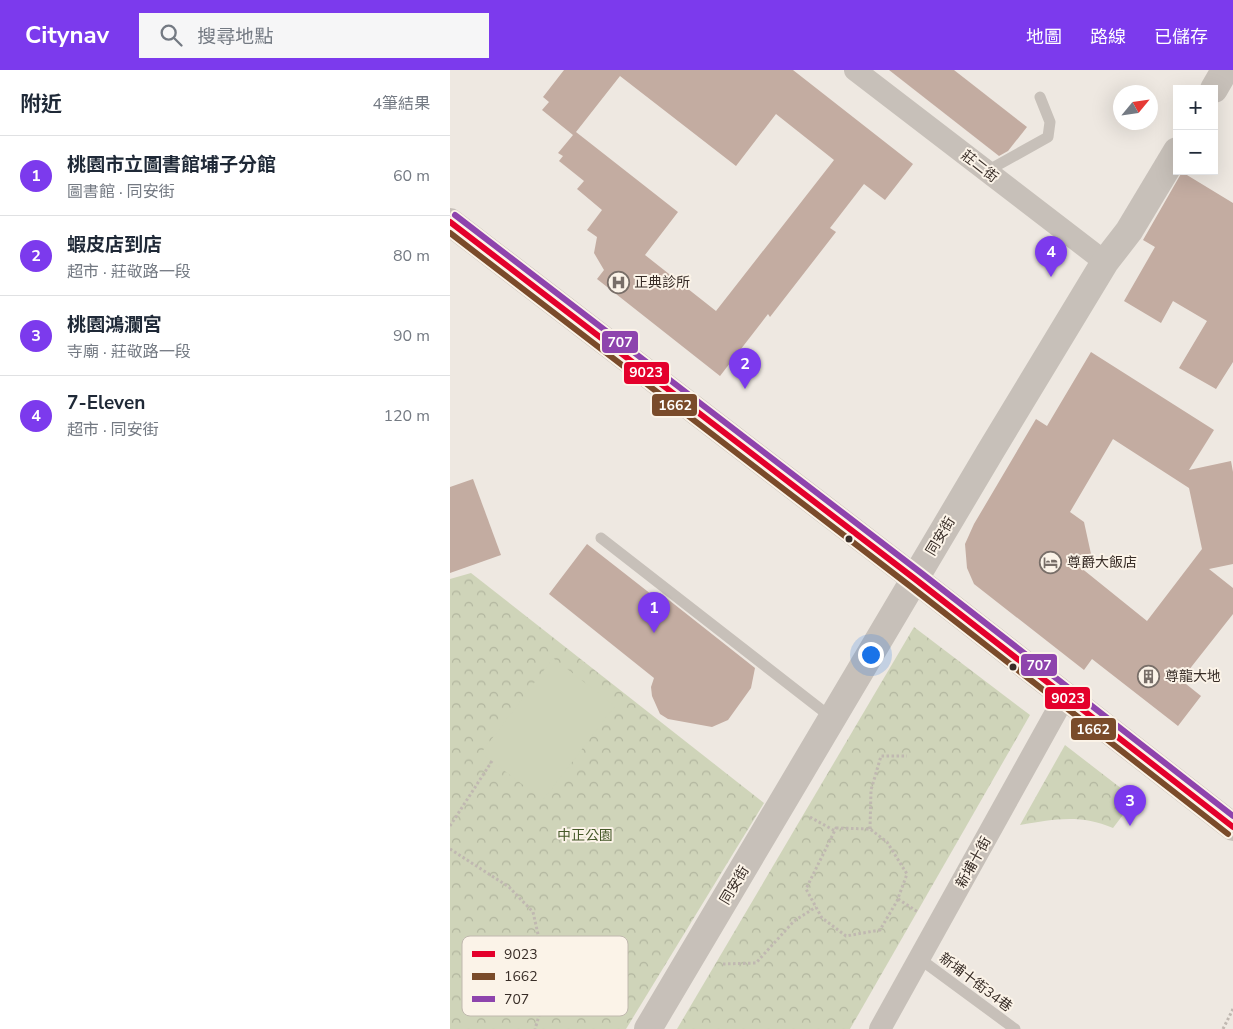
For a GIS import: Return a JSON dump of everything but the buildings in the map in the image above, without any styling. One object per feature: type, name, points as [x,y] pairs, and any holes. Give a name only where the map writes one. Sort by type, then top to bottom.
[{"type":"street","name":"莊二街","points":[[856,70],[1105,262]]},
{"type":"street","points":[[1216,85],[1225,70]]},
{"type":"street","name":"同安街","points":[[648,1029],[1105,262],[1129,231],[1173,158]]},
{"type":"street","points":[[450,222],[915,579],[1228,823]]},
{"type":"street","name":"新埔十街","points":[[880,1029],[1065,696]]},
{"type":"lane","points":[[987,171],[1048,137],[1050,122],[1040,97]]},
{"type":"lane","points":[[601,538],[834,719]]},
{"type":"lane","name":"新埔十街34巷","points":[[920,959],[1015,1029]]},
{"type":"path","points":[[870,830],[871,790],[881,756],[907,756]]},
{"type":"path","points":[[450,826],[492,761]]},
{"type":"path","points":[[810,817],[835,832]]},
{"type":"path","points":[[836,828],[870,830],[887,842],[907,874],[898,899],[880,930],[846,936],[822,918],[806,889],[836,828]]},
{"type":"path","points":[[450,849],[509,887],[533,912],[538,936]]},
{"type":"path","points":[[898,899],[923,915]]},
{"type":"path","points":[[723,964],[756,963],[794,921],[816,907]]},
{"type":"path","points":[[1223,1029],[1233,1009]]},
{"type":"path","points":[[535,1029],[539,1016]]},
{"type":"green space","name":"中正公園","points":[[471,573],[764,803],[626,1029],[450,1029],[450,579]]},
{"type":"green space","points":[[914,627],[1030,715],[850,1029],[677,1029]]},
{"type":"green space","points":[[553,658],[615,706],[543,800],[481,753]]},
{"type":"green space","points":[[1065,745],[1135,799],[1113,828],[1078,819],[1020,825]]},
{"type":"transit line","name":"707","points":[[455,215],[920,572],[1233,816]]},
{"type":"transit line","name":"9023","points":[[450,222],[915,579],[1233,827]]},
{"type":"transit line","name":"1662","points":[[450,233],[910,586],[1228,834]]},
{"type":"place","name":"7-Eleven","points":[[1051,277]]},
{"type":"place","name":"正典診所","points":[[618,282]]},
{"type":"place","name":"蝦皮店到店","points":[[745,389]]},
{"type":"place","name":"尊爵大飯店","points":[[1051,562]]},
{"type":"place","name":"桃園市立圖書館埔子分館","points":[[654,633]]},
{"type":"place","name":"尊龍大地","points":[[1149,676]]},
{"type":"place","name":"桃園鴻瀾宮","points":[[1130,826]]}]
